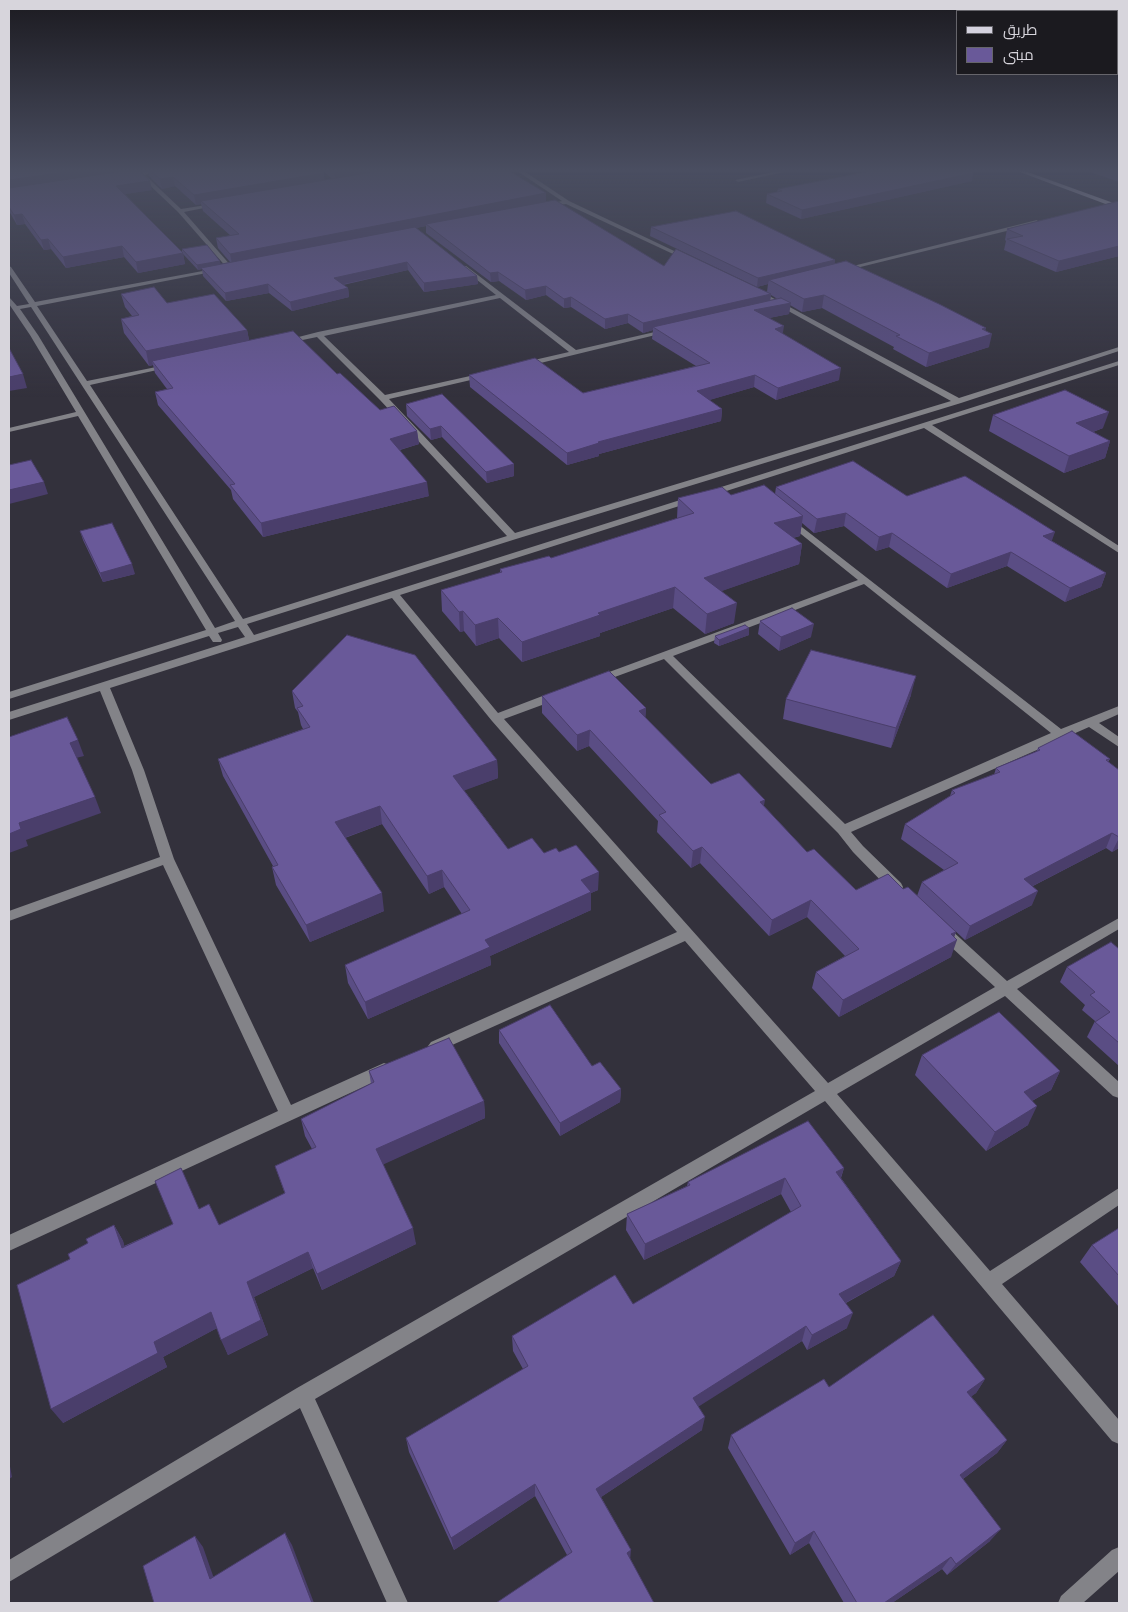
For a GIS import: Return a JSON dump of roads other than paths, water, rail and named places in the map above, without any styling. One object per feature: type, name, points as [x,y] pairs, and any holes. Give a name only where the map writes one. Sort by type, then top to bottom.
[{"type":"street","points":[[211,246],[230,268]]},
{"type":"street","points":[[661,246],[693,261]]},
{"type":"street","points":[[830,273],[940,246]]},
{"type":"street","points":[[456,261],[576,353]]},
{"type":"street","points":[[16,308],[239,266]]},
{"type":"street","points":[[9,268],[252,640]]},
{"type":"street","points":[[746,287],[958,401]]},
{"type":"street","points":[[756,291],[765,289]]},
{"type":"street","points":[[272,344],[501,296]]},
{"type":"street","points":[[9,299],[81,413],[222,648]]},
{"type":"street","points":[[771,307],[780,305]]},
{"type":"street","points":[[512,368],[678,329]]},
{"type":"street","points":[[318,334],[383,398],[513,537]]},
{"type":"street","points":[[9,696],[513,537],[958,401],[1119,349]]},
{"type":"street","points":[[9,716],[747,485],[926,424],[1119,363]]},
{"type":"street","points":[[85,384],[178,364]]},
{"type":"street","points":[[383,398],[494,372]]},
{"type":"street","points":[[9,430],[81,413]]},
{"type":"street","points":[[926,424],[1119,550]]},
{"type":"street","points":[[781,513],[864,581],[1060,734]]},
{"type":"street","points":[[586,684],[864,581]]},
{"type":"street","points":[[394,594],[496,718],[827,1093],[1119,1434]]},
{"type":"street","points":[[666,655],[843,830],[864,855],[905,895]]},
{"type":"street","points":[[104,687],[138,770],[167,859],[287,1113]]},
{"type":"street","points":[[496,718],[568,691]]},
{"type":"street","points":[[843,830],[1060,734],[1119,710]]},
{"type":"street","points":[[1090,722],[1119,743]]},
{"type":"street","points":[[9,916],[167,859]]},
{"type":"street","points":[[934,922],[1119,1091]]},
{"type":"street","points":[[9,1572],[304,1395],[1119,923]]},
{"type":"street","points":[[419,1054],[687,934]]},
{"type":"street","points":[[9,1243],[401,1062]]},
{"type":"street","points":[[990,1282],[1119,1196]]},
{"type":"street","points":[[304,1395],[398,1603]]},
{"type":"street","points":[[1068,1603],[1119,1557]]}]
